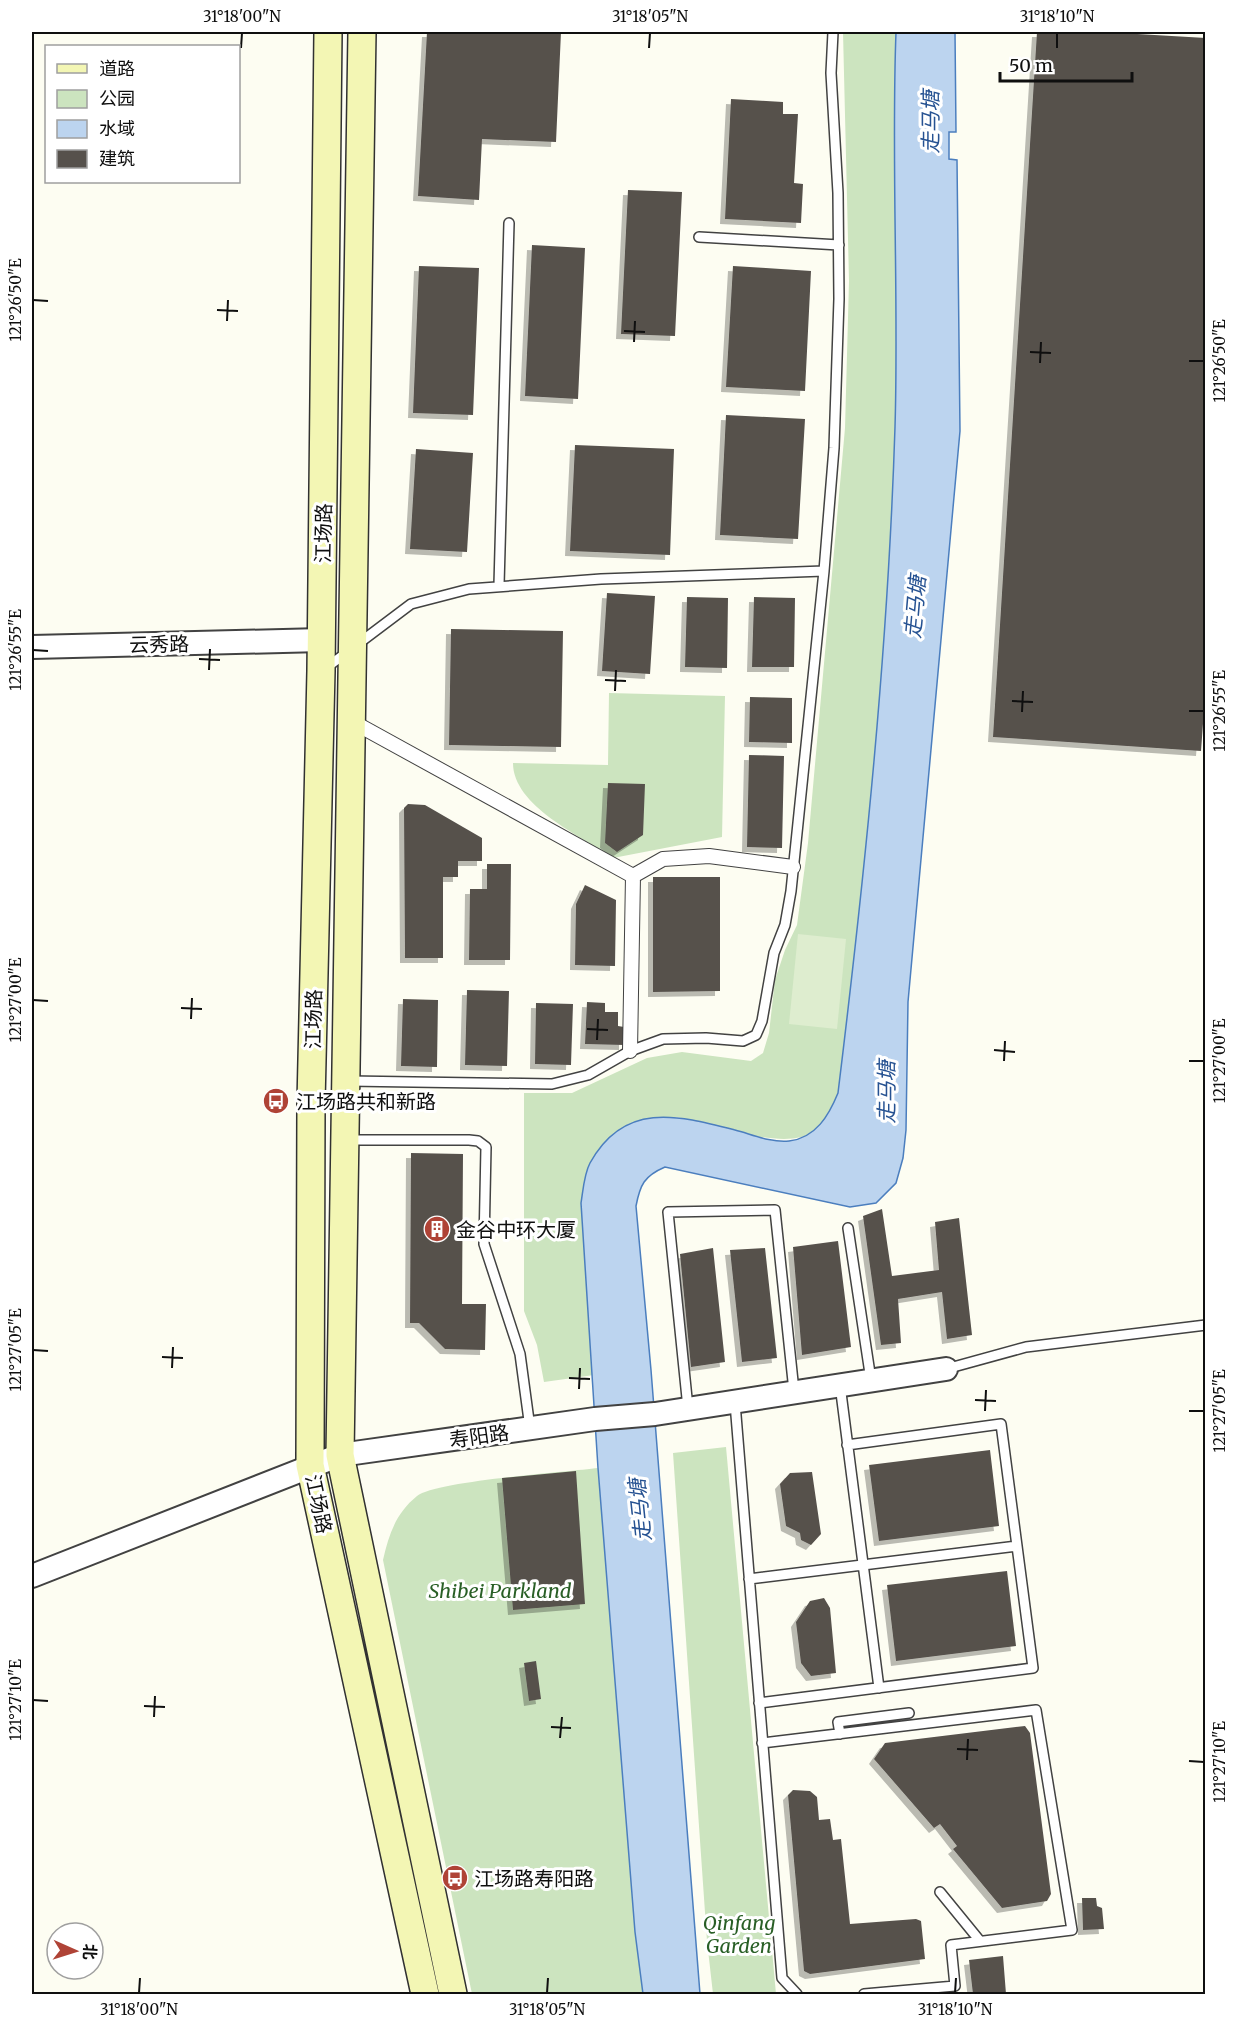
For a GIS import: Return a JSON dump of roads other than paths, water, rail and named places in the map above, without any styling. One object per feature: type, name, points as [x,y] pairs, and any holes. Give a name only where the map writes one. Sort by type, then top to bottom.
[{"type":"main road","name":"江场路","points":[[328,32],[322,640],[311,1103],[310,1466],[425,1995]]},
{"type":"main road","name":"江场路","points":[[362,32],[340,1455],[453,1995]]},
{"type":"street","name":"云秀路","points":[[32,647],[322,640]]},
{"type":"street","points":[[353,722],[633,876]]},
{"type":"street","points":[[633,876],[663,859],[709,856],[793,867]]},
{"type":"street","points":[[630,1051],[633,876]]},
{"type":"street","name":"寿阳路","points":[[32,1576],[340,1455],[595,1419],[655,1414],[946,1369]]},
{"type":"lane","points":[[347,1081],[552,1084],[588,1075],[630,1051],[663,1039],[706,1038],[743,1041],[756,1035],[762,1022],[774,953],[785,925],[793,867],[824,571],[834,448],[839,245],[831,73],[833,32]]},
{"type":"lane","points":[[500,585],[509,223]]},
{"type":"lane","points":[[699,237],[839,245]]},
{"type":"lane","points":[[321,671],[411,604],[469,589],[500,585],[824,571]]},
{"type":"lane","points":[[346,1140],[469,1140],[478,1141],[486,1147],[484,1244],[520,1354],[530,1428]]},
{"type":"lane","points":[[688,1408],[668,1212],[775,1210],[794,1392]]},
{"type":"lane","points":[[848,1228],[871,1380]]},
{"type":"lane","points":[[946,1369],[1026,1347],[1206,1325]]},
{"type":"lane","points":[[840,1385],[879,1688]]},
{"type":"lane","points":[[735,1401],[782,1978],[797,1995]]},
{"type":"lane","points":[[759,1703],[1033,1668],[1001,1424],[847,1445]]},
{"type":"lane","points":[[749,1580],[1017,1546]]},
{"type":"lane","points":[[762,1743],[1036,1710],[1072,1930],[951,1945],[955,1990],[864,1995]]},
{"type":"lane","points":[[840,1734],[838,1722],[909,1713]]},
{"type":"lane","points":[[940,1892],[980,1941]]},
{"type":"water","name":"走马塘","points":[[896,32],[955,32],[956,132],[949,132],[949,159],[957,160],[960,431],[908,1002],[906,1130],[903,1158],[896,1183],[876,1203],[850,1207],[665,1167],[652,1174],[644,1182],[639,1192],[636,1206],[700,1994],[643,1994],[635,1932],[598,1468],[581,1203],[585,1177],[590,1163],[604,1143],[619,1130],[636,1121],[654,1118],[693,1120],[768,1139],[789,1141],[814,1130],[826,1117],[838,1093],[874,761],[892,511],[896,378],[894,130]]},
{"type":"place","name":"江场路共和新路","points":[[276,1101]]},
{"type":"place","name":"金谷中环大厦","points":[[437,1229]]},
{"type":"place","name":"江场路寿阳路","points":[[455,1878]]},
{"type":"park label","name":"Shibei Parkland","points":[[500,1590]]},
{"type":"park label","name":"Qinfang Garden","points":[[739,1934]]}]
